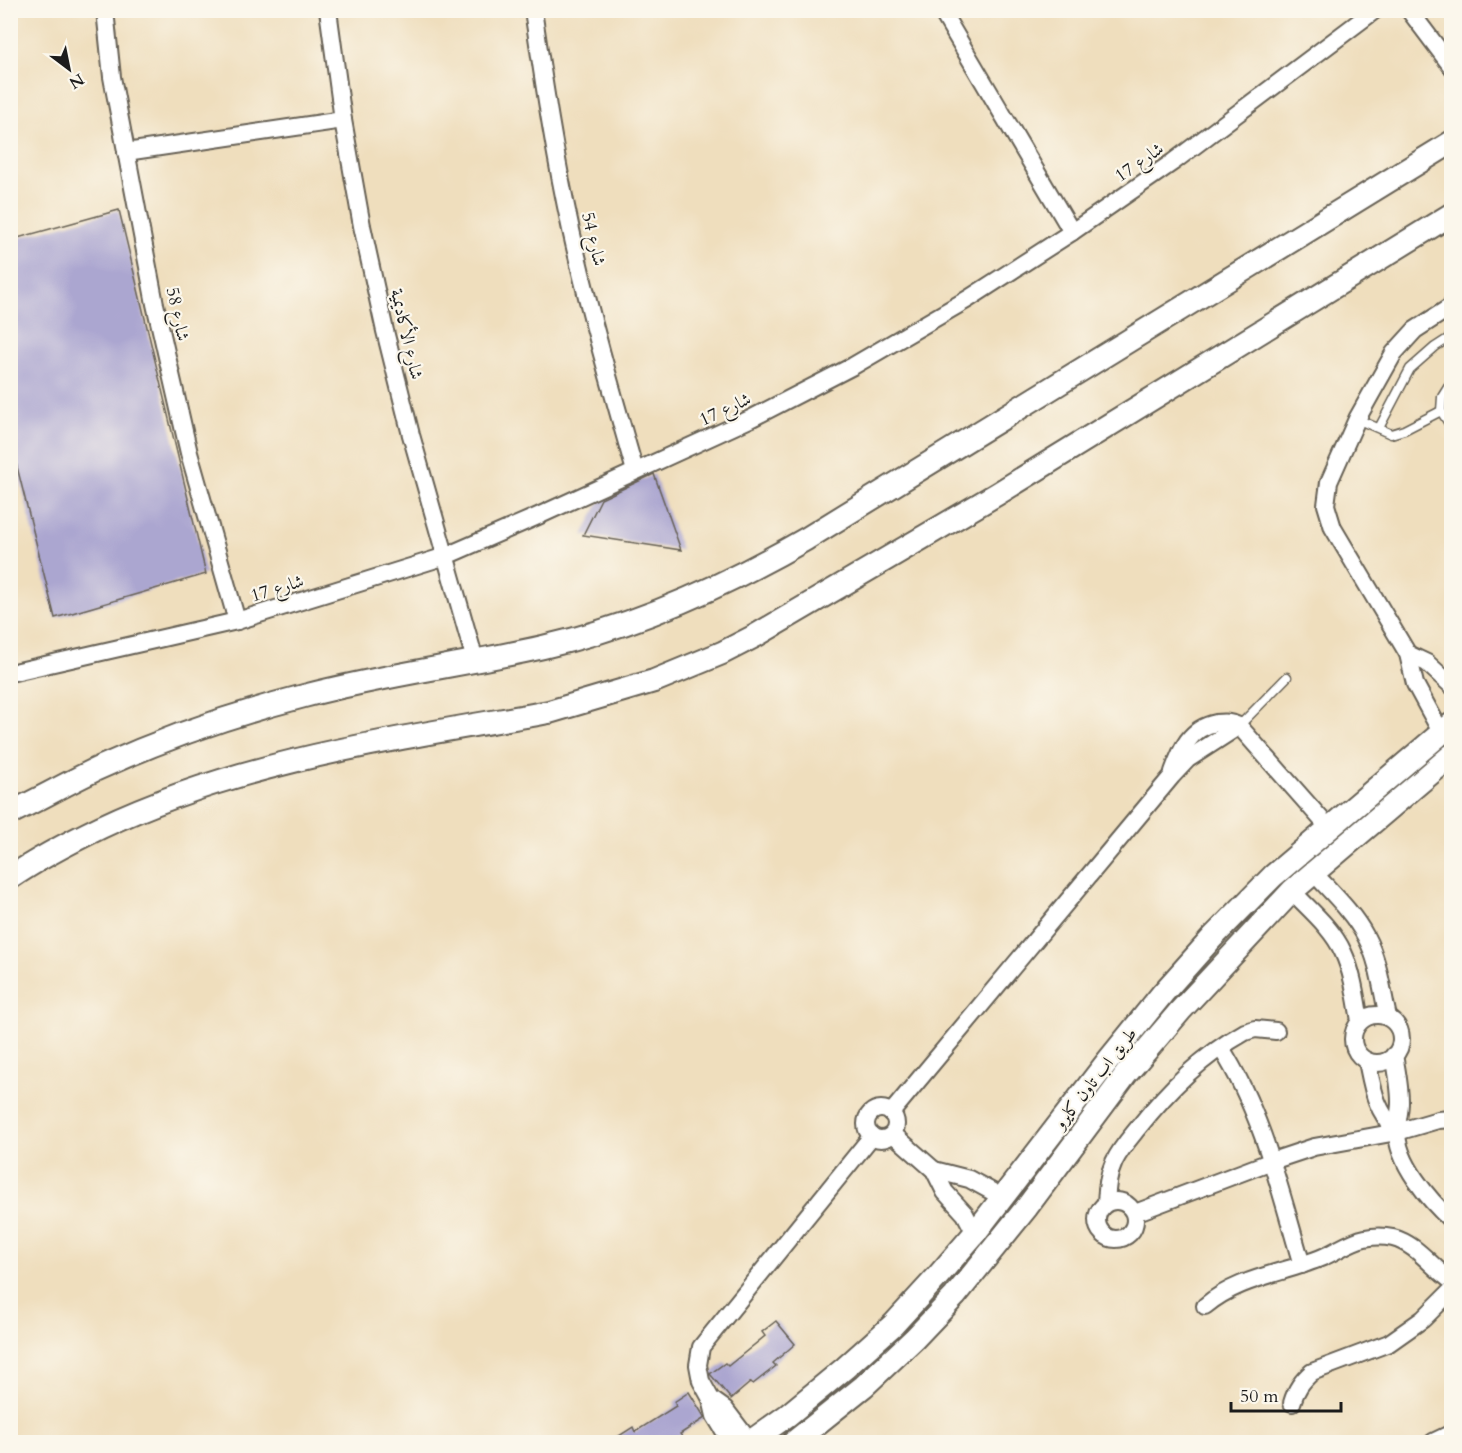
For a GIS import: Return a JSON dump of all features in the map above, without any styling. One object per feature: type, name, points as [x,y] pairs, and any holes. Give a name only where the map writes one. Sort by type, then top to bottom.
[{"type":"main road","points":[[10,813],[101,768],[170,739],[262,707],[346,686],[542,647],[613,628],[681,602],[755,567],[826,526],[1452,142]]},
{"type":"main road","points":[[10,878],[27,866],[115,820],[234,776],[316,754],[549,712],[654,681],[722,653],[788,618],[997,494],[1452,214]]},
{"type":"main road","name":"طريق اب تاون كايرو","points":[[750,1442],[813,1395],[885,1332],[937,1277],[975,1233],[1107,1062],[1213,937],[1273,876],[1446,728]]},
{"type":"main road","name":"طريق اب تاون كايرو","points":[[794,1443],[864,1386],[955,1296],[1027,1207],[1127,1073],[1180,1011],[1292,891],[1452,755]]},
{"type":"main road","points":[[1292,891],[1302,868],[1319,848],[1329,828]]},
{"type":"main road","points":[[955,1296],[970,1265],[1000,1221],[1002,1197]]},
{"type":"street","name":"شارع 58","points":[[105,10],[112,77],[155,304],[189,453],[237,621]]},
{"type":"street","name":"شارع الأكاديمية","points":[[328,10],[343,120],[362,226],[385,331],[411,435],[475,660]]},
{"type":"street","name":"شارع 54","points":[[533,10],[549,114],[571,229],[598,342],[635,471]]},
{"type":"street","points":[[941,10],[1072,232]]},
{"type":"street","name":"شارع 17","points":[[10,673],[237,621],[446,556],[750,419],[853,366],[968,299],[1072,232],[1173,162],[1375,10]]},
{"type":"street","points":[[1409,10],[1452,67]]},
{"type":"street","points":[[126,152],[343,120]]},
{"type":"street","points":[[1446,728],[1415,684],[1408,654],[1333,528],[1326,505],[1329,482],[1357,419],[1394,353],[1415,330],[1452,306]]},
{"type":"street","points":[[1408,654],[1427,663],[1452,686]]},
{"type":"street","points":[[891,1113],[1172,776],[1180,751],[1190,736],[1205,726],[1231,722],[1239,726],[1329,828]]},
{"type":"street","points":[[1313,872],[1355,920],[1366,938],[1375,957],[1388,1017],[1397,1026],[1401,1038],[1394,1056],[1378,1063],[1367,1061],[1358,1054],[1353,1043],[1354,1031],[1360,1021],[1374,1015],[1388,1017]]},
{"type":"street","points":[[1292,891],[1323,924],[1343,951],[1349,967],[1360,1021]]},
{"type":"street","points":[[1106,1203],[1120,1201],[1126,1203],[1135,1213],[1134,1226],[1126,1236],[1113,1239],[1106,1237],[1101,1232],[1097,1220],[1098,1213],[1106,1203],[1110,1173],[1123,1147],[1157,1104],[1180,1080],[1221,1048],[1245,1032],[1256,1029],[1276,1031]]},
{"type":"street","points":[[1221,1048],[1247,1093],[1272,1161],[1302,1264]]},
{"type":"street","points":[[1394,1056],[1400,1103],[1397,1132],[1400,1148],[1413,1177],[1431,1202],[1452,1221]]},
{"type":"street","points":[[1367,1061],[1378,1107],[1386,1121],[1397,1132]]},
{"type":"street","points":[[880,1110],[891,1113],[896,1123],[893,1134],[883,1139],[872,1136],[867,1126],[870,1115],[880,1110]]},
{"type":"street","points":[[1135,1213],[1314,1147],[1397,1132],[1438,1120],[1452,1119]]},
{"type":"street","points":[[893,1134],[934,1170],[945,1192],[965,1214],[975,1233]]},
{"type":"street","points":[[731,1443],[715,1416],[711,1399],[701,1381],[698,1365],[701,1347],[872,1136]]},
{"type":"street","points":[[934,1170],[969,1179],[1002,1197]]},
{"type":"street","points":[[1205,1306],[1240,1284],[1324,1257],[1364,1238],[1377,1236],[1391,1237],[1404,1242],[1452,1281]]},
{"type":"street","points":[[1292,1403],[1303,1380],[1312,1372],[1389,1343],[1423,1319],[1452,1290]]},
{"type":"street","points":[[711,1399],[725,1409],[750,1442]]},
{"type":"street","points":[[1433,1443],[1452,1433]]},
{"type":"lane","points":[[1379,428],[1410,369],[1435,347],[1452,336]]},
{"type":"lane","points":[[1452,381],[1442,397],[1441,411],[1452,428]]},
{"type":"lane","points":[[1357,419],[1391,434],[1441,411]]},
{"type":"lane","points":[[1239,726],[1287,677]]},
{"type":"building","points":[[119,210],[206,574],[55,618],[10,439],[10,240]]},
{"type":"building","points":[[654,474],[681,550],[583,535],[601,499]]},
{"type":"building","points":[[776,1321],[795,1344],[773,1363],[776,1366],[753,1384],[751,1382],[731,1399],[710,1374],[725,1363],[728,1366],[765,1336],[762,1332]]},
{"type":"building","points":[[689,1392],[705,1418],[680,1434],[683,1438],[675,1443],[608,1443],[633,1427],[635,1432],[676,1406],[674,1402]]}]
